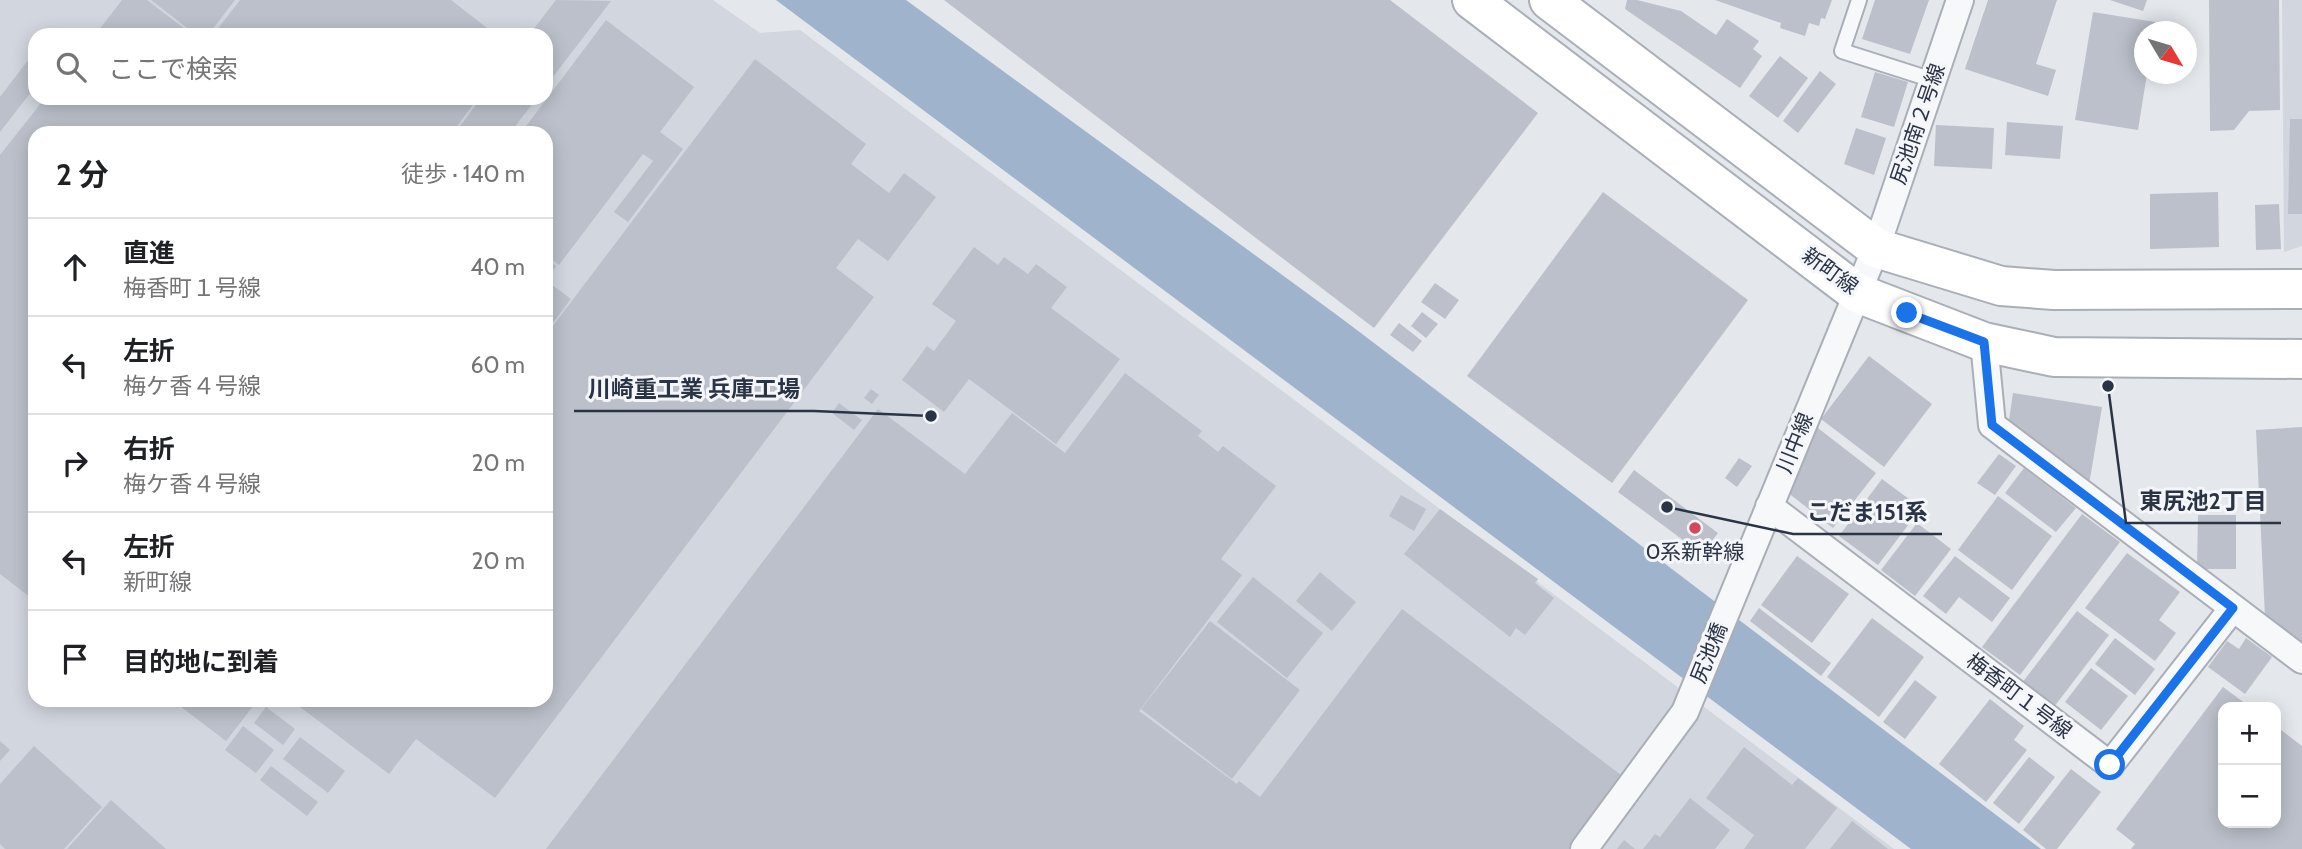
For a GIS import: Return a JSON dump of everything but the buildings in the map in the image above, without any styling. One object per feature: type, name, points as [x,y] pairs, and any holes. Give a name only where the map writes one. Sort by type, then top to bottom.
[{"type":"street","name":"新町線","points":[[1472,0],[1857,293],[1984,342],[2054,356],[2302,359]]},
{"type":"street","points":[[1549,0],[1876,248],[2001,286],[2054,290],[2302,289]]},
{"type":"street","name":"尻池南２号線","points":[[1857,293],[1876,248],[1960,0]]},
{"type":"street","name":"川中線","points":[[1733,594],[1857,293]]},
{"type":"street","points":[[1984,342],[1992,425],[2302,660]]},
{"type":"street","name":"梅香町１号線","points":[[1769,506],[2110,765],[2233,608]]},
{"type":"street","name":"尻池橋","points":[[1584,849],[1685,712],[1733,594]]},
{"type":"lane","points":[[1859,0],[1842,51],[1933,80]]},
{"type":"shaded area","points":[[0,0],[713,0],[760,33],[800,30],[1894,849],[0,849]]},
{"type":"shaded area","points":[[2282,0],[2302,0],[2302,246],[2284,252]]},
{"type":"water","points":[[776,0],[906,0],[1341,318],[2041,849],[1911,849]]},
{"type":"place","name":"東尻池2丁目","points":[[2108,386]]},
{"type":"place","name":"川崎重工業 兵庫工場","points":[[931,416]]},
{"type":"place","name":"こだま151系","points":[[1667,507]]},
{"type":"place","name":"0系新幹線","points":[[1695,528]]},
{"type":"route","points":[[1907,313],[1984,342],[1992,425],[2233,608],[2110,765]]}]
